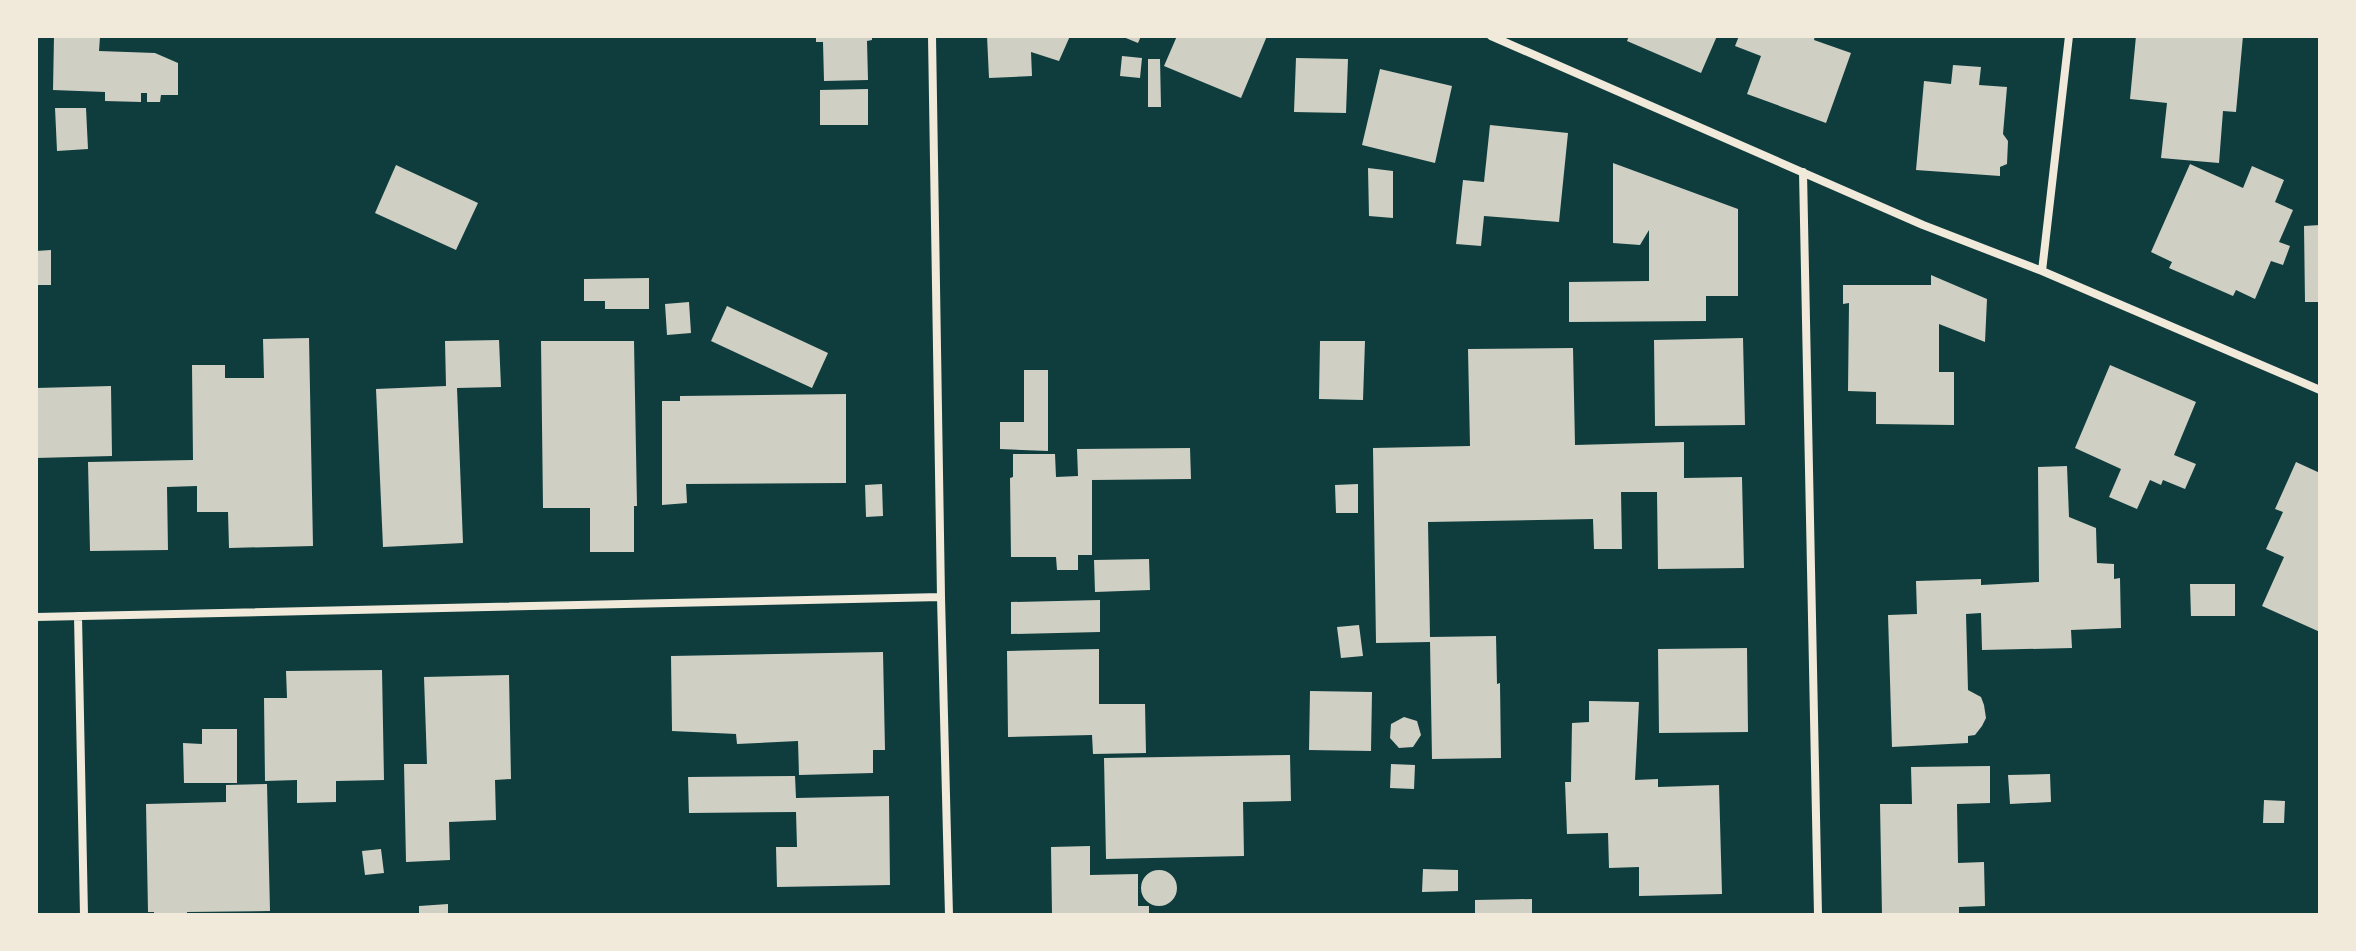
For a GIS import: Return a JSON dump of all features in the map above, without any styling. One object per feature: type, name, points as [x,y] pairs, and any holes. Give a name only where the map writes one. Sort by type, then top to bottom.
[{"type":"street","points":[[932,36],[949,915]]},
{"type":"street","points":[[1491,36],[1923,225],[2042,271],[2320,390]]},
{"type":"street","points":[[2042,271],[2069,36]]},
{"type":"street","points":[[1803,172],[1818,915]]},
{"type":"street","points":[[36,617],[941,597]]},
{"type":"street","points":[[78,616],[84,915]]},
{"type":"building","points":[[54,36],[100,37],[99,51],[155,53],[178,63],[178,95],[161,95],[160,102],[147,102],[147,93],[141,93],[141,102],[105,101],[105,92],[53,90]]},
{"type":"building","points":[[816,36],[872,36],[872,40],[867,41],[868,80],[824,81],[823,42],[816,42]]},
{"type":"building","points":[[987,36],[1070,36],[1059,61],[1031,52],[1032,76],[989,78]]},
{"type":"building","points":[[1121,36],[1141,36],[1138,43]]},
{"type":"building","points":[[1177,36],[1267,36],[1241,98],[1164,66]]},
{"type":"building","points":[[1629,36],[1717,36],[1701,73],[1627,41]]},
{"type":"building","points":[[1739,36],[1815,36],[1814,40],[1851,53],[1826,123],[1747,94],[1761,56],[1735,46]]},
{"type":"building","points":[[2136,36],[2243,36],[2236,112],[2223,111],[2219,163],[2161,158],[2167,103],[2130,99]]},
{"type":"building","points":[[1122,56],[1142,58],[1140,78],[1120,76]]},
{"type":"building","points":[[1296,58],[1348,59],[1346,113],[1294,112]]},
{"type":"building","points":[[1148,59],[1160,59],[1161,107],[1148,107]]},
{"type":"building","points":[[1953,65],[1981,67],[1979,85],[2007,87],[2003,134],[2008,141],[2007,164],[2000,167],[2000,176],[1916,170],[1924,81],[1951,84]]},
{"type":"building","points":[[1380,69],[1452,86],[1435,163],[1362,145]]},
{"type":"building","points":[[868,89],[868,125],[820,125],[820,90]]},
{"type":"building","points":[[55,108],[86,108],[88,149],[57,151]]},
{"type":"building","points":[[1490,125],[1568,133],[1559,222],[1484,216],[1481,246],[1456,244],[1463,180],[1484,182]]},
{"type":"building","points":[[1613,163],[1738,209],[1738,296],[1706,296],[1706,321],[1569,322],[1569,282],[1649,281],[1649,230],[1640,245],[1613,243]]},
{"type":"building","points":[[2190,164],[2243,188],[2252,166],[2284,180],[2275,202],[2293,210],[2279,242],[2290,246],[2283,265],[2271,261],[2255,299],[2236,290],[2233,296],[2169,268],[2172,262],[2151,252]]},
{"type":"building","points":[[396,165],[478,203],[456,250],[375,213]]},
{"type":"building","points":[[1368,168],[1393,171],[1393,218],[1369,216]]},
{"type":"building","points":[[2320,225],[2320,302],[2305,302],[2304,226]]},
{"type":"building","points":[[51,250],[51,285],[36,285],[36,251]]},
{"type":"building","points":[[1931,275],[1987,299],[1985,342],[1939,324],[1939,372],[1954,372],[1954,425],[1876,424],[1876,392],[1848,391],[1849,303],[1843,304],[1843,285],[1931,285]]},
{"type":"building","points":[[649,278],[649,309],[605,309],[605,301],[584,301],[584,279]]},
{"type":"building","points":[[689,302],[691,333],[667,335],[665,304]]},
{"type":"building","points":[[727,306],[828,353],[812,388],[711,341]]},
{"type":"building","points":[[309,338],[313,546],[229,548],[228,512],[197,512],[197,486],[167,487],[168,550],[90,551],[88,462],[193,460],[192,365],[225,365],[225,378],[264,378],[263,339]]},
{"type":"building","points":[[1743,338],[1745,425],[1655,426],[1654,340]]},
{"type":"building","points":[[499,340],[501,387],[457,388],[463,543],[383,547],[376,389],[446,386],[445,341]]},
{"type":"building","points":[[541,341],[634,341],[637,506],[634,506],[634,552],[590,552],[590,508],[543,508]]},
{"type":"building","points":[[1320,341],[1365,341],[1363,400],[1319,399]]},
{"type":"building","points":[[1573,348],[1575,445],[1684,442],[1684,478],[1742,477],[1744,568],[1658,569],[1657,492],[1621,492],[1622,549],[1594,549],[1593,519],[1428,522],[1430,637],[1496,636],[1497,684],[1500,683],[1501,758],[1432,759],[1430,642],[1376,643],[1373,448],[1470,446],[1468,349]]},
{"type":"building","points":[[2110,365],[2196,402],[2174,455],[2196,464],[2185,489],[2163,480],[2161,485],[2150,480],[2137,509],[2109,497],[2121,469],[2075,448]]},
{"type":"building","points":[[1024,370],[1048,370],[1048,451],[1000,449],[1000,422],[1024,422]]},
{"type":"building","points":[[111,386],[112,456],[36,458],[36,388]]},
{"type":"building","points":[[846,394],[846,483],[686,484],[687,503],[662,505],[662,401],[680,401],[680,396]]},
{"type":"building","points":[[1190,448],[1191,479],[1092,480],[1092,555],[1078,555],[1078,570],[1057,570],[1056,557],[1011,557],[1010,478],[1013,477],[1013,454],[1055,454],[1056,477],[1078,476],[1077,449]]},
{"type":"building","points":[[2296,462],[2320,473],[2320,632],[2262,606],[2284,557],[2266,549],[2283,512],[2275,509]]},
{"type":"building","points":[[2067,466],[2069,517],[2096,528],[2097,563],[2114,564],[2114,579],[2120,578],[2121,628],[2071,630],[2072,648],[1982,650],[1981,613],[1966,614],[1968,690],[1981,697],[1986,718],[1982,726],[1975,735],[1968,736],[1968,743],[1892,747],[1888,615],[1917,614],[1916,581],[1981,579],[1981,585],[2039,582],[2038,467]]},
{"type":"building","points":[[882,484],[883,516],[866,517],[865,485]]},
{"type":"building","points":[[1358,484],[1358,513],[1336,513],[1335,485]]},
{"type":"building","points":[[1149,559],[1150,590],[1095,592],[1094,560]]},
{"type":"building","points":[[2190,584],[2235,584],[2235,616],[2191,616]]},
{"type":"building","points":[[1100,600],[1100,632],[1011,634],[1011,602]]},
{"type":"building","points":[[1359,625],[1363,656],[1341,658],[1337,627]]},
{"type":"building","points":[[1747,648],[1748,732],[1659,733],[1658,649]]},
{"type":"building","points":[[1099,649],[1099,704],[1145,704],[1146,753],[1093,754],[1092,735],[1008,737],[1007,651]]},
{"type":"building","points":[[883,652],[885,750],[873,750],[873,773],[799,775],[798,741],[737,744],[736,734],[672,731],[671,656]]},
{"type":"building","points":[[382,670],[384,780],[336,781],[336,802],[297,803],[297,780],[265,781],[264,698],[287,698],[286,671]]},
{"type":"building","points":[[509,675],[511,779],[495,780],[496,820],[449,822],[450,860],[406,862],[404,764],[427,764],[424,677]]},
{"type":"building","points":[[1310,691],[1372,692],[1371,751],[1309,750]]},
{"type":"building","points":[[1589,701],[1639,702],[1635,780],[1658,779],[1658,787],[1719,785],[1722,894],[1639,896],[1639,867],[1609,868],[1608,833],[1567,834],[1565,782],[1571,782],[1572,723],[1589,722]]},
{"type":"building","points":[[1404,717],[1417,721],[1421,735],[1413,747],[1399,748],[1390,738],[1391,724]]},
{"type":"building","points":[[202,729],[237,729],[237,783],[184,783],[183,743],[202,744]]},
{"type":"building","points":[[1290,755],[1291,801],[1243,802],[1244,856],[1106,859],[1104,758]]},
{"type":"building","points":[[1391,764],[1415,765],[1414,789],[1390,788]]},
{"type":"building","points":[[1990,766],[1990,803],[1957,804],[1958,863],[1984,862],[1985,906],[1959,907],[1959,915],[1882,915],[1880,804],[1912,804],[1911,767]]},
{"type":"building","points":[[2050,774],[2051,802],[2010,804],[2008,775]]},
{"type":"building","points":[[795,776],[796,798],[889,796],[890,885],[777,887],[776,847],[797,847],[796,812],[689,813],[688,777]]},
{"type":"building","points":[[267,784],[270,911],[187,912],[187,915],[154,915],[154,912],[148,912],[146,804],[226,802],[226,785]]},
{"type":"building","points":[[2264,800],[2285,801],[2284,823],[2263,823]]},
{"type":"building","points":[[1090,846],[1090,875],[1138,874],[1138,906],[1149,906],[1149,915],[1052,915],[1051,847]]},
{"type":"building","points":[[381,849],[384,873],[365,875],[362,851]]},
{"type":"building","points":[[1423,869],[1458,870],[1458,891],[1422,892]]},
{"type":"building","points":[[1159,870],[1172,875],[1177,888],[1172,901],[1159,906],[1146,901],[1141,888],[1146,875]]},
{"type":"building","points":[[1532,899],[1532,915],[1475,915],[1475,900]]},
{"type":"building","points":[[448,904],[448,915],[419,915],[419,906]]}]
